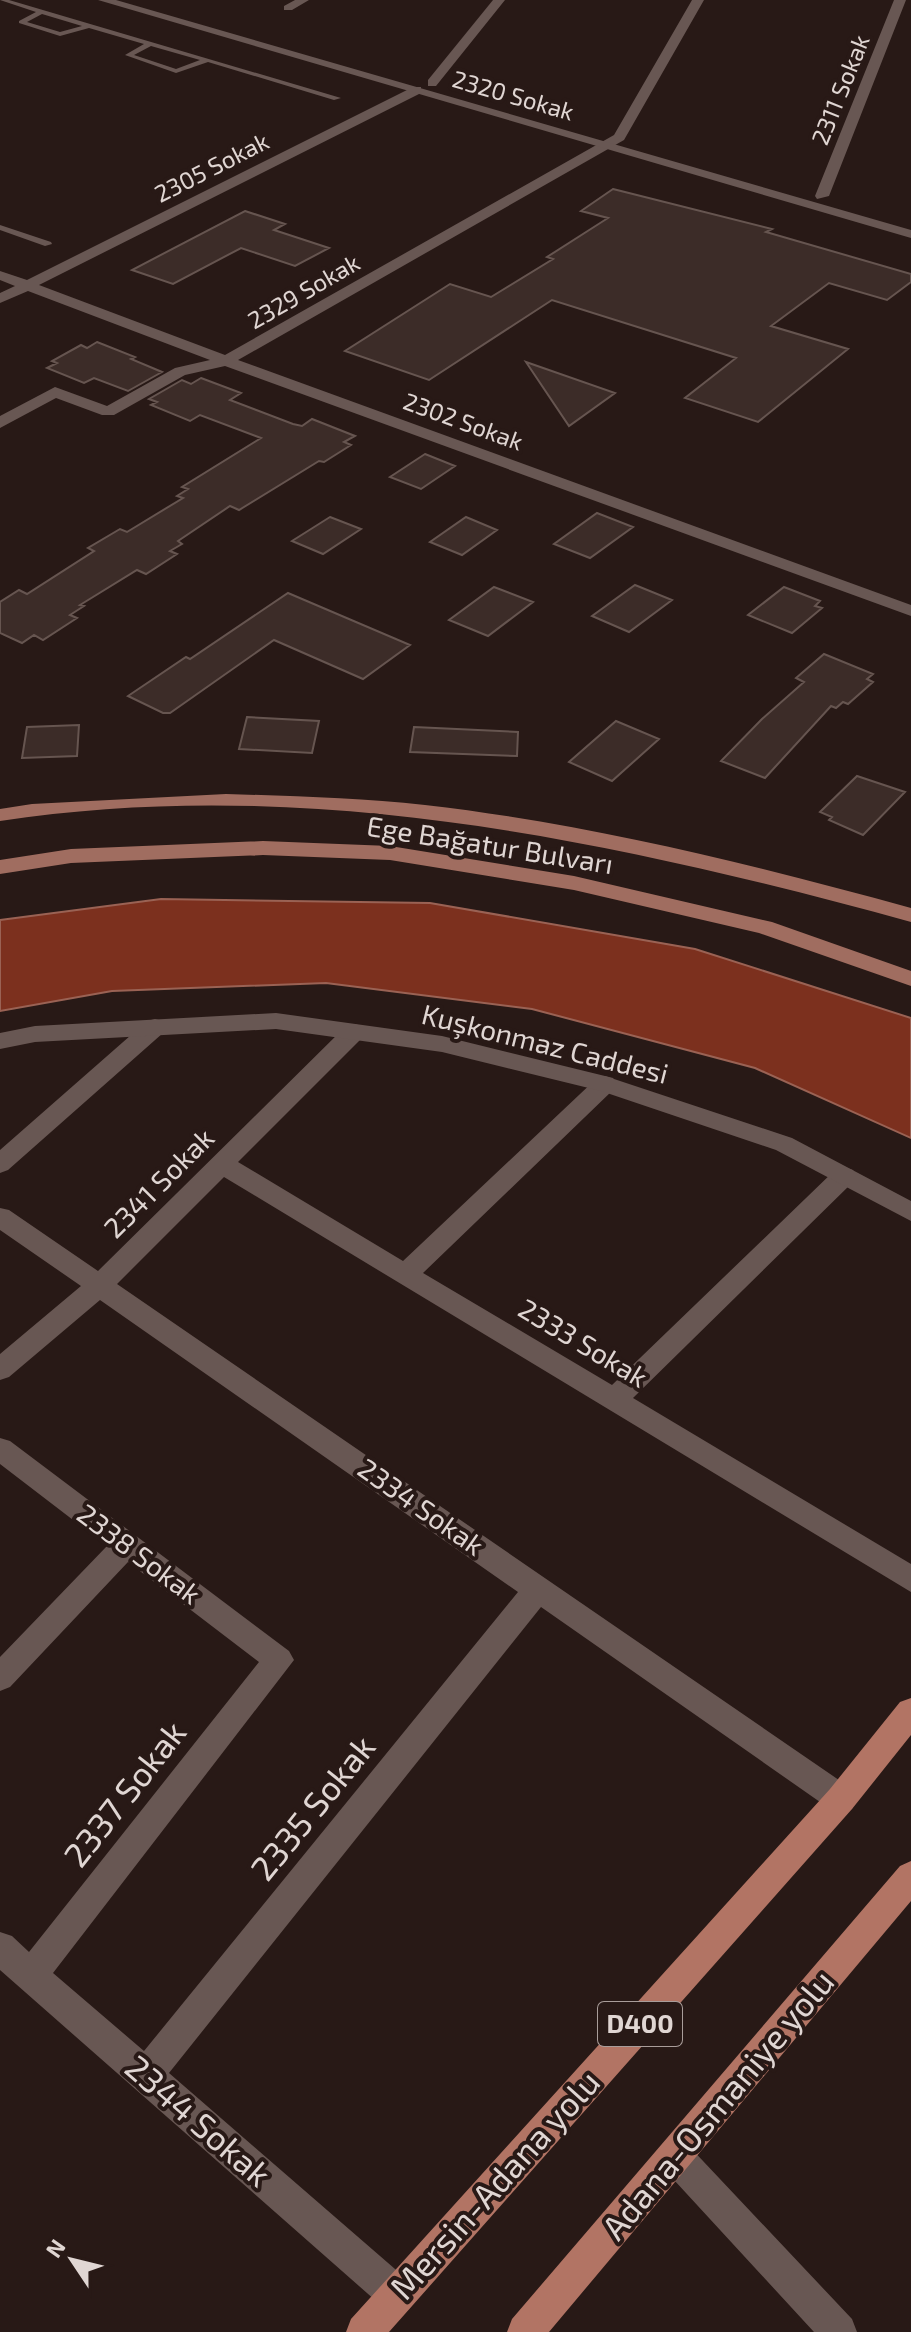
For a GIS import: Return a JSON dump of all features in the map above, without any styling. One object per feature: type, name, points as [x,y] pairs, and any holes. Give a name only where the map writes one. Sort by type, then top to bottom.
[{"type":"highway","name":"Mersin-Adana yolu","points":[[364,2332],[841,1799],[911,1712]]},
{"type":"highway","name":"Adana-Osmaniye yolu","points":[[525,2332],[911,1877]]},
{"type":"main road","name":"Ege Bağatur Bulvarı","points":[[0,815],[38,809],[201,799],[384,805],[563,830],[771,875],[911,915]]},
{"type":"main road","name":"Ege Bağatur Bulvarı","points":[[0,867],[71,856],[263,848],[390,853],[574,883],[764,927],[911,979]]},
{"type":"street","name":"2320 Sokak","points":[[104,0],[911,234]]},
{"type":"street","name":"2320 Sokak","points":[[143,0],[911,220]]},
{"type":"street","points":[[288,8],[303,0]]},
{"type":"street","points":[[432,83],[499,0]]},
{"type":"street","points":[[619,137],[696,0]]},
{"type":"street","name":"2311 Sokak","points":[[822,196],[895,28],[900,0]]},
{"type":"street","name":"2305 Sokak","points":[[0,299],[417,90]]},
{"type":"street","name":"2329 Sokak","points":[[0,423],[55,392],[108,412],[180,371],[226,361],[619,137]]},
{"type":"street","name":"2302 Sokak","points":[[0,275],[226,361],[911,611]]},
{"type":"street","name":"Kuşkonmaz Caddesi","points":[[0,1041],[35,1034],[276,1021],[442,1044],[605,1084],[784,1144],[911,1212]]},
{"type":"street","points":[[0,1164],[155,1027]]},
{"type":"street","name":"2341 Sokak","points":[[0,1369],[100,1285],[354,1032]]},
{"type":"street","points":[[406,1274],[605,1084]]},
{"type":"street","name":"2333 Sokak","points":[[222,1164],[911,1579]]},
{"type":"street","points":[[615,1399],[844,1176]]},
{"type":"street","name":"2334 Sokak","points":[[0,1217],[841,1799]]},
{"type":"street","name":"2338 Sokak","points":[[0,1449],[279,1660]]},
{"type":"street","points":[[0,1677],[126,1545]]},
{"type":"street","name":"2335 Sokak","points":[[146,2075],[539,1588]]},
{"type":"street","name":"2337 Sokak","points":[[31,1975],[279,1660]]},
{"type":"street","name":"2344 Sokak","points":[[0,1948],[397,2295]]},
{"type":"street","points":[[675,2156],[839,2332]]},
{"type":"lane","points":[[2,0],[337,98]]},
{"type":"lane","points":[[41,12],[21,22],[60,34],[88,26]]},
{"type":"lane","points":[[149,44],[128,55],[176,71],[205,61]]},
{"type":"lane","points":[[0,227],[48,244]]},
{"type":"shaded area","points":[[161,899],[430,903],[695,949],[911,1018],[911,1138],[755,1068],[532,1009],[326,983],[112,991],[0,1011],[0,920]]},
{"type":"building","points":[[613,189],[772,229],[766,232],[911,274],[911,282],[887,300],[829,283],[771,326],[848,349],[758,422],[685,398],[736,358],[552,300],[429,380],[345,351],[450,284],[491,297],[553,259],[547,257],[608,218],[581,211]]},
{"type":"building","points":[[245,211],[285,224],[274,230],[329,248],[295,266],[241,248],[173,284],[132,270]]},
{"type":"building","points":[[97,342],[162,372],[128,391],[94,378],[84,383],[47,368],[57,363],[52,361],[81,345],[87,348]]},
{"type":"building","points":[[526,362],[615,393],[569,426]]},
{"type":"building","points":[[201,378],[241,393],[230,400],[293,424],[302,426],[312,419],[355,436],[344,442],[351,445],[239,510],[230,506],[178,541],[182,544],[170,551],[177,554],[146,574],[137,570],[80,605],[84,606],[70,615],[77,618],[43,640],[34,635],[22,643],[0,633],[0,602],[19,590],[27,594],[94,551],[88,548],[120,529],[127,532],[183,498],[177,496],[188,489],[182,487],[261,438],[200,415],[190,421],[151,405],[157,402],[149,399],[182,380],[191,384]]},
{"type":"building","points":[[425,454],[455,466],[421,489],[390,477]]},
{"type":"building","points":[[597,513],[633,527],[590,558],[554,544]]},
{"type":"building","points":[[330,517],[361,529],[323,554],[292,541]]},
{"type":"building","points":[[466,517],[497,530],[462,555],[430,542]]},
{"type":"building","points":[[635,585],[672,600],[629,632],[592,616]]},
{"type":"building","points":[[494,587],[533,602],[488,636],[449,620]]},
{"type":"building","points":[[784,587],[820,601],[815,606],[822,608],[792,633],[748,615]]},
{"type":"building","points":[[288,593],[410,645],[363,679],[274,640],[170,713],[163,713],[128,696],[186,657],[190,659]]},
{"type":"building","points":[[824,654],[873,674],[867,679],[873,682],[848,704],[843,702],[836,708],[831,706],[765,778],[721,761],[804,682],[796,678]]},
{"type":"building","points":[[247,717],[319,721],[312,753],[239,749]]},
{"type":"building","points":[[616,721],[659,739],[612,781],[569,762]]},
{"type":"building","points":[[79,725],[77,756],[22,758],[27,727]]},
{"type":"building","points":[[414,727],[518,732],[517,756],[410,752]]},
{"type":"building","points":[[857,776],[905,792],[863,835],[829,820],[832,817],[820,812]]}]
